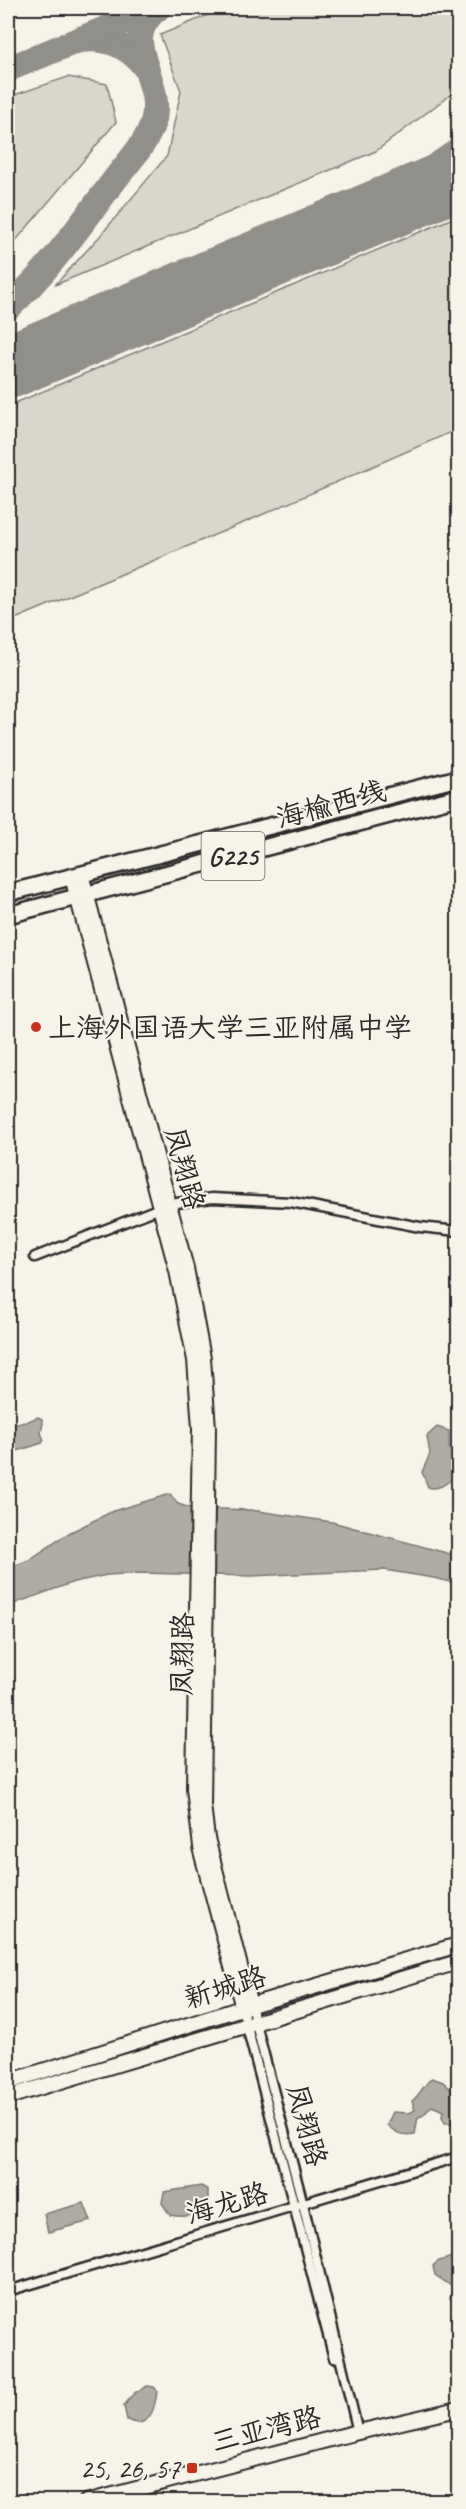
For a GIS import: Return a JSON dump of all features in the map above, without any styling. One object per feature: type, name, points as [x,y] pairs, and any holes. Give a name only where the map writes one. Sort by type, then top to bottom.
[{"type":"highway","name":"海榆西线","points":[[8,893],[459,778]]},
{"type":"highway","name":"海榆西线","points":[[8,915],[459,797]]},
{"type":"main road","name":"新城路","points":[[8,2082],[247,2006],[459,1945]]},
{"type":"main road","name":"新城路","points":[[8,2097],[459,1962]]},
{"type":"main road","name":"三亚湾路","points":[[86,2502],[356,2432],[459,2409]]},
{"type":"street","name":"凤翔路","points":[[76,876],[165,1206],[194,1360],[203,1503],[204,1805],[208,1838],[251,2023],[356,2432]]},
{"type":"street","points":[[35,1257],[165,1206],[212,1198],[291,1202],[420,1227],[459,1231]]},
{"type":"street","name":"海龙路","points":[[8,2291],[459,2157]]},
{"type":"shaded area","points":[[225,8],[458,8],[458,89],[376,151],[55,285],[100,236],[167,156],[181,91],[160,35]]},
{"type":"shaded area","points":[[68,77],[107,84],[116,122],[8,250],[8,97]]},
{"type":"shaded area","points":[[458,216],[458,429],[8,622],[8,406]]},
{"type":"shaded area","points":[[38,1417],[43,1423],[41,1433],[44,1440],[42,1443],[8,1454],[8,1425]]},
{"type":"shaded area","points":[[437,1427],[449,1431],[449,1448],[458,1459],[458,1475],[444,1485],[433,1488],[428,1487],[422,1472],[430,1454],[427,1436]]},
{"type":"shaded area","points":[[170,1494],[178,1504],[190,1508],[251,1510],[332,1522],[458,1556],[458,1584],[384,1570],[251,1576],[141,1573],[107,1575],[74,1582],[8,1606],[8,1568],[29,1560],[69,1533],[113,1511]]},
{"type":"shaded area","points":[[432,2078],[443,2082],[457,2095],[458,2121],[455,2124],[445,2123],[442,2117],[443,2111],[432,2106],[418,2117],[415,2134],[400,2134],[387,2125],[393,2112],[408,2113],[415,2110],[412,2101]]},
{"type":"shaded area","points":[[201,2186],[208,2190],[208,2208],[198,2213],[189,2216],[170,2215],[162,2203],[164,2192]]},
{"type":"shaded area","points":[[84,2203],[91,2221],[48,2232],[44,2214]]},
{"type":"shaded area","points":[[458,2255],[458,2305],[450,2298],[454,2288],[435,2275],[433,2266],[437,2262]]},
{"type":"shaded area","points":[[147,2386],[154,2387],[157,2391],[155,2405],[150,2416],[141,2423],[127,2420],[124,2406],[134,2393]]},
{"type":"taxiway","points":[[8,69],[156,8]]},
{"type":"taxiway","points":[[8,308],[65,246],[147,137],[153,122],[155,106],[140,34],[146,21],[158,8]]},
{"type":"taxiway","points":[[81,40],[100,40],[118,45],[133,54],[146,68]]},
{"type":"taxiway","points":[[302,243],[397,193],[458,151]]},
{"type":"runway","points":[[8,367],[458,178]]},
{"type":"place","name":"上海外国语大学三亚附属中学","points":[[36,1027]]},
{"type":"place","name":"25, 26, 57","points":[[192,2468]]}]
